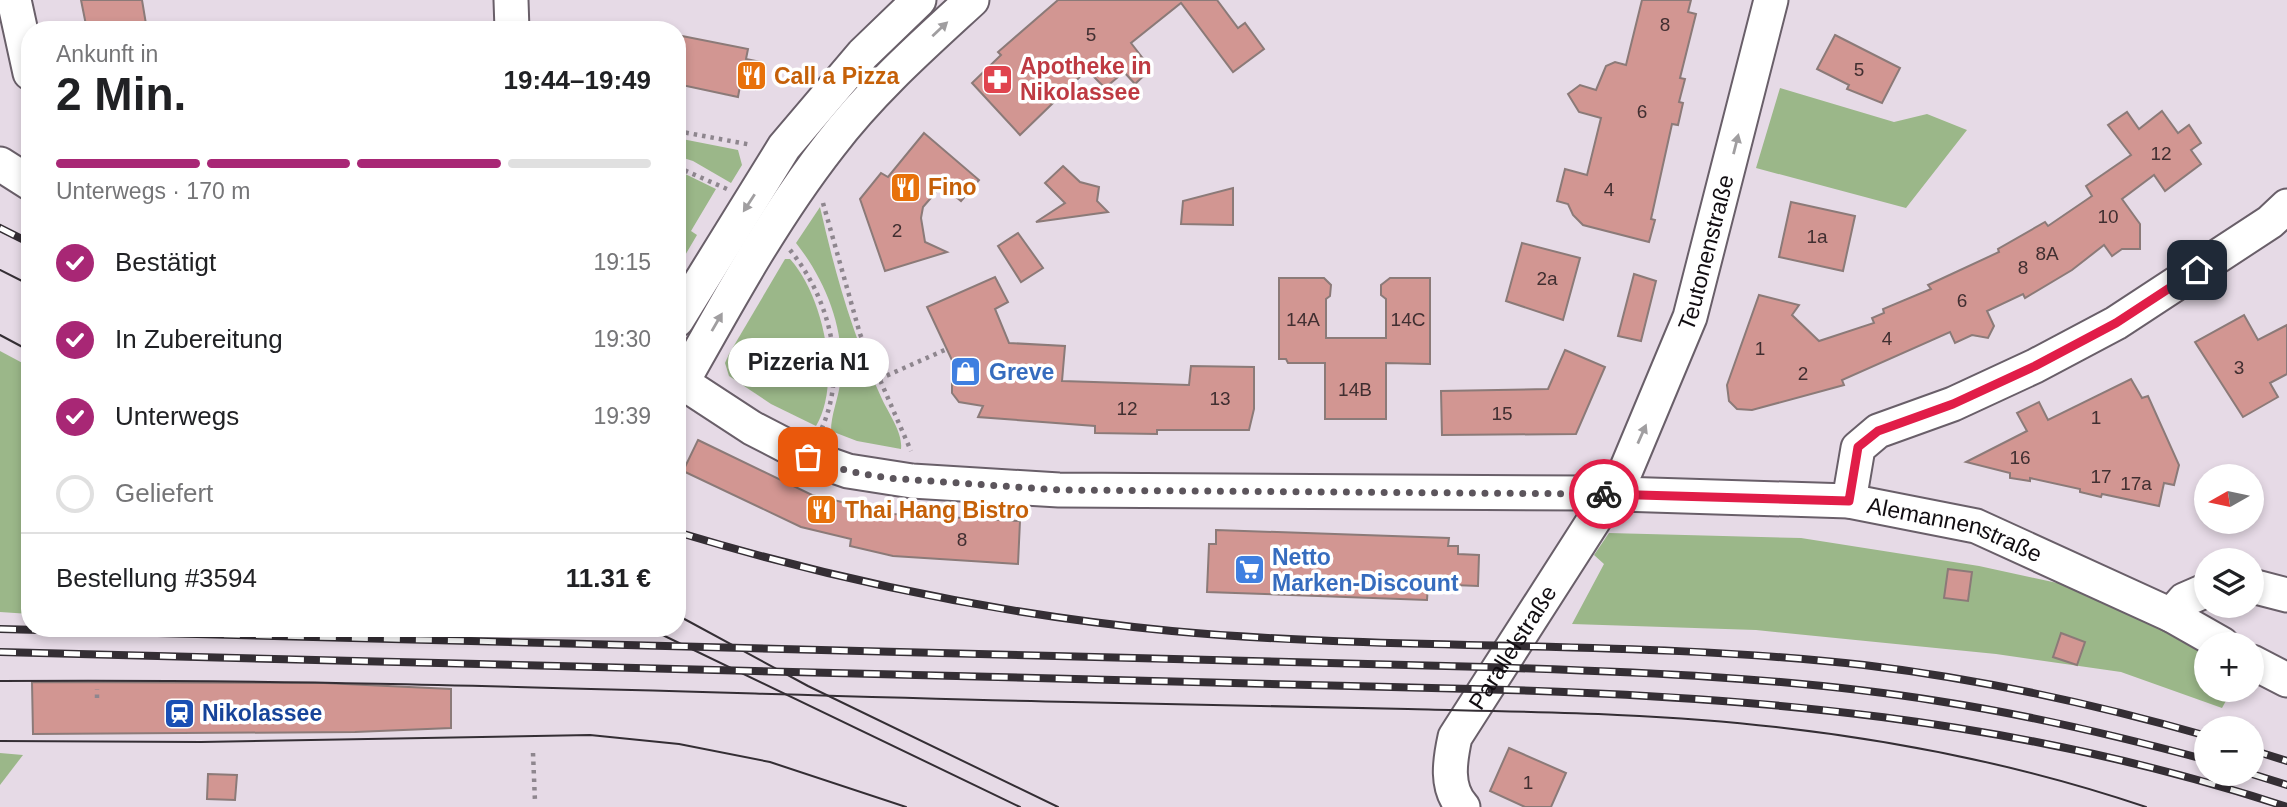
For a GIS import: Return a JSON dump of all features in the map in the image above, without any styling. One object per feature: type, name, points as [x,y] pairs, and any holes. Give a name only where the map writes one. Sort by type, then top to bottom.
[{"type":"street","points":[[14,0],[21,32]]},
{"type":"street","points":[[511,0],[512,21]]},
{"type":"street","points":[[686,305],[784,147],[863,54],[919,0]]},
{"type":"street","points":[[686,370],[735,289],[829,145],[890,76],[972,0]]},
{"type":"street","name":"Teutonenstraße","points":[[1610,495],[1626,470],[1658,400],[1690,317],[1771,0]]},
{"type":"street","points":[[803,124],[829,145]]},
{"type":"street","points":[[0,164],[21,177]]},
{"type":"street","points":[[1849,501],[1858,447],[1878,431],[1965,399],[2116,323],[2285,212]]},
{"type":"street","name":"Alemannenstraße","points":[[686,384],[752,428],[808,457],[848,471],[887,478],[1059,490],[1610,495],[1849,501],[1976,526],[2171,615],[2200,632]]},
{"type":"street","name":"Parallelstraße","points":[[1463,807],[1451,783],[1450,762],[1455,737],[1610,495]]},
{"type":"street","points":[[2264,589],[2287,595]]},
{"type":"street","points":[[2171,615],[2184,600],[2194,596]]},
{"type":"street","points":[[2264,668],[2287,680]]},
{"type":"path","points":[[686,133],[760,149]]},
{"type":"path","points":[[686,171],[731,191]]},
{"type":"path","points":[[820,200],[825,205],[860,334],[911,454]]},
{"type":"path","points":[[788,247],[811,279],[829,325],[834,373],[820,433]]},
{"type":"path","points":[[879,379],[947,349]]},
{"type":"path","points":[[97,689],[97,698]]},
{"type":"path","points":[[533,753],[535,802]]},
{"type":"green space","points":[[1780,88],[1894,122],[1927,114],[1967,130],[1906,208],[1756,168]]},
{"type":"green space","points":[[686,140],[738,150],[742,165],[731,183],[686,159]]},
{"type":"green space","points":[[686,174],[716,189],[691,231],[697,235],[686,254]]},
{"type":"green space","points":[[820,207],[854,328],[872,376],[898,430],[901,449],[857,441],[831,431],[840,384],[837,328],[817,274],[796,243]]},
{"type":"green space","points":[[785,259],[790,259],[812,294],[825,340],[828,387],[824,408],[816,426],[771,404],[729,376],[725,363]]},
{"type":"green space","points":[[0,351],[21,362],[21,613],[0,612]]},
{"type":"green space","points":[[1609,533],[1801,538],[1979,566],[2085,589],[2194,648],[2194,698],[2121,672],[1996,654],[1756,630],[1572,624],[1604,564],[1594,555]]},
{"type":"green space","points":[[2205,702],[2225,702],[2222,708]]},
{"type":"green space","points":[[0,753],[23,755],[0,785]]},
{"type":"building","points":[[81,0],[142,0],[146,21],[85,21]]},
{"type":"building","points":[[1058,0],[1217,0],[1238,28],[1245,23],[1264,49],[1233,72],[1181,3],[1131,43],[1151,69],[1135,84],[1124,72],[1105,88],[1087,70],[1020,135],[972,83],[1001,55],[998,52]]},
{"type":"building","points":[[1642,0],[1691,0],[1688,12],[1696,14],[1680,78],[1685,79],[1679,102],[1683,103],[1678,125],[1672,124],[1651,219],[1655,220],[1649,242],[1583,225],[1573,215],[1568,204],[1557,201],[1565,169],[1587,175],[1601,118],[1579,112],[1568,94],[1580,85],[1596,90],[1606,66],[1615,62],[1626,65]]},
{"type":"building","points":[[1835,35],[1900,68],[1882,103],[1847,89],[1849,85],[1817,69]]},
{"type":"building","points":[[686,37],[748,49],[746,59],[761,62],[755,89],[740,86],[738,97],[686,86]]},
{"type":"building","points":[[2162,111],[2178,133],[2189,125],[2201,143],[2191,150],[2201,164],[2165,191],[2154,175],[2122,199],[2140,224],[2140,249],[2122,249],[2112,256],[2104,245],[2072,270],[2025,298],[2023,294],[1987,311],[1994,326],[1988,338],[1972,335],[1955,343],[1950,332],[1842,380],[1844,385],[1752,410],[1737,409],[1729,401],[1727,385],[1759,295],[1799,305],[1792,315],[1819,341],[1874,323],[1872,318],[1884,313],[1883,309],[1931,289],[1928,285],[1999,252],[1998,249],[2045,222],[2048,226],[2092,196],[2086,186],[2131,155],[2108,125],[2127,112],[2139,129]]},
{"type":"building","points":[[924,133],[979,180],[961,201],[942,185],[923,207],[921,218],[925,242],[947,252],[885,271],[860,199],[881,173],[888,177]]},
{"type":"building","points":[[1063,166],[1080,182],[1099,187],[1097,201],[1108,212],[1036,222],[1065,203],[1045,183]]},
{"type":"building","points":[[1233,188],[1233,225],[1181,224],[1183,201]]},
{"type":"building","points":[[1791,202],[1855,216],[1843,271],[1779,257]]},
{"type":"building","points":[[1018,233],[1043,268],[1021,282],[998,246]]},
{"type":"building","points":[[1522,243],[1580,258],[1563,320],[1506,301]]},
{"type":"building","points":[[1634,274],[1656,281],[1641,341],[1618,336]]},
{"type":"building","points":[[995,277],[1008,302],[995,309],[1009,343],[1065,346],[1062,381],[1189,385],[1191,366],[1254,367],[1254,409],[1249,430],[1157,430],[1157,434],[1095,433],[1095,426],[978,417],[983,406],[959,402],[952,393],[952,383],[958,373],[927,307]]},
{"type":"building","points":[[1279,278],[1324,278],[1331,285],[1330,296],[1326,299],[1326,338],[1386,338],[1386,299],[1381,295],[1381,285],[1390,278],[1430,278],[1430,364],[1386,363],[1386,419],[1325,419],[1325,363],[1288,363],[1286,359],[1279,359]]},
{"type":"building","points":[[2244,315],[2258,340],[2287,325],[2287,374],[2270,383],[2278,397],[2243,417],[2195,342]]},
{"type":"building","points":[[1565,350],[1605,367],[1576,434],[1442,435],[1441,391],[1548,389]]},
{"type":"building","points":[[2131,379],[2142,398],[2148,396],[2179,465],[2174,485],[2164,483],[2159,506],[2102,494],[2101,497],[2080,492],[2080,489],[2030,478],[2030,481],[2010,478],[2010,473],[1966,462],[2027,431],[2017,413],[2039,402],[2048,420]]},
{"type":"building","points":[[698,440],[812,495],[893,514],[1020,521],[1018,564],[893,556],[850,546],[851,539],[801,527],[686,472],[686,465]]},
{"type":"building","points":[[1216,530],[1449,538],[1448,546],[1458,546],[1458,554],[1479,555],[1478,586],[1428,584],[1427,600],[1207,592],[1209,544],[1216,544]]},
{"type":"building","points":[[1948,569],[1972,572],[1968,601],[1944,598]]},
{"type":"building","points":[[2061,633],[2085,642],[2077,665],[2053,657]]},
{"type":"building","points":[[32,682],[324,683],[451,689],[451,728],[355,732],[33,734]]},
{"type":"building","points":[[1509,748],[1566,773],[1551,807],[1525,807],[1490,791]]},
{"type":"building","points":[[208,774],[237,775],[235,800],[207,799]]},
{"type":"tram line","points":[[0,270],[21,280]]},
{"type":"tram line","points":[[0,335],[21,346]]},
{"type":"tram line","points":[[686,620],[808,686],[1058,807]]},
{"type":"tram line","points":[[667,637],[1020,807]]},
{"type":"tram line","points":[[0,681],[402,684],[1639,716],[1776,727],[1916,748],[2010,768],[2146,807]]},
{"type":"tram line","points":[[0,741],[201,742],[590,735],[679,744],[770,762],[906,807]]},
{"type":"railway","points":[[0,228],[21,238]]},
{"type":"railway","points":[[686,535],[861,581],[1047,616],[1172,631],[1258,637],[1345,642],[1605,648],[1778,657],[1864,665],[2037,694],[2194,732]]},
{"type":"railway","points":[[0,629],[21,630]]},
{"type":"railway","points":[[313,637],[1485,667],[1712,677],[1825,686],[1972,707],[2073,727],[2194,757]]},
{"type":"railway","points":[[0,652],[1472,689],[1680,698],[1884,717],[1984,732],[2085,752],[2186,777],[2287,807]]},
{"type":"railway","points":[[2264,754],[2287,761]]},
{"type":"railway","points":[[2264,778],[2287,785]]},
{"type":"way so far","points":[[808,457],[848,471],[887,478],[1059,490],[1604,494]]},
{"type":"place","name":"Call a Pizza","points":[[751,76]]},
{"type":"place","name":"Apotheke in Nikolassee","points":[[997,79]]},
{"type":"place","name":"Fino","points":[[905,187]]},
{"type":"place","name":"Greve","points":[[966,372]]},
{"type":"place","name":"Pizzeria N1","points":[[808,457]]},
{"type":"place","name":"Thai Hang Bistro","points":[[822,510]]},
{"type":"place","name":"Netto Marken-Discount","points":[[1249,570]]},
{"type":"place","name":"Nikolassee","points":[[179,713]]},
{"type":"route","points":[[1604,494],[1849,501],[1852,469],[1858,447],[1878,431],[1953,404],[2035,366],[2116,323],[2197,270]]}]
